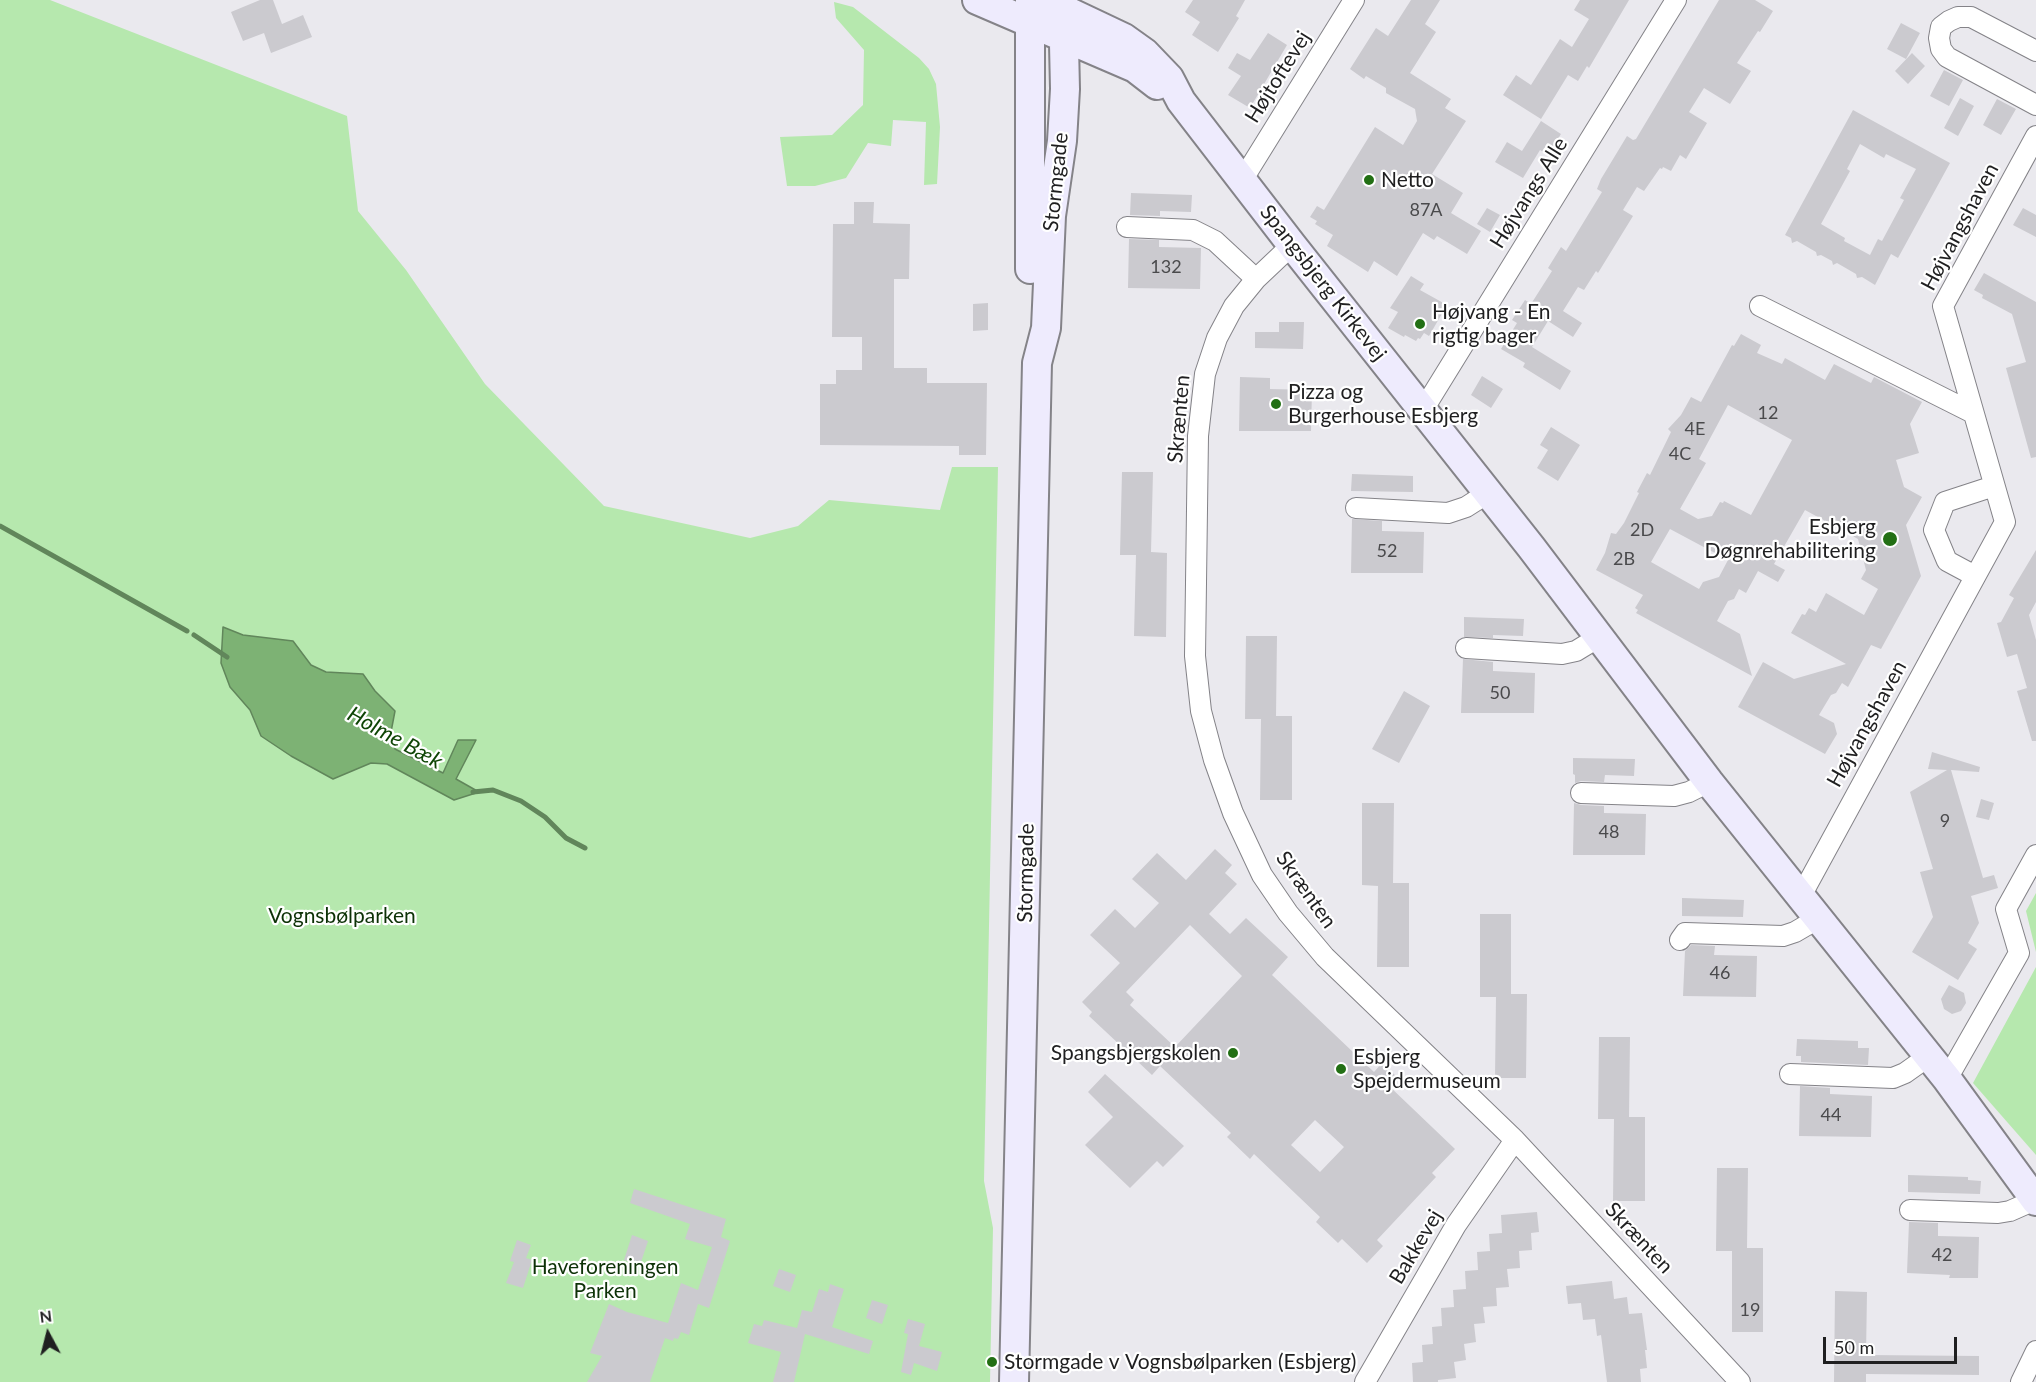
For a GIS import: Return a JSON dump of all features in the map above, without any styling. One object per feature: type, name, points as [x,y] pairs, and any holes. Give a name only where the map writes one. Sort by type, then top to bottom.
[{"type":"street","name":"Spangsbjerg Kirkevej","points":[[977,0],[1047,10],[1124,38],[1145,53],[1169,78],[1181,101],[1292,245],[1424,410],[1709,782],[1947,1079],[2036,1200],[2010,1211],[1998,1213],[1910,1210]]},
{"type":"street","name":"Højtoftevej","points":[[1243,179],[1354,0]]},
{"type":"street","name":"Højvangs Alle","points":[[1424,410],[1676,0]]},
{"type":"street","name":"Stormgade","points":[[1037,363],[1046,328],[1051,216],[1062,141],[1065,89],[1047,10]]},
{"type":"street","name":"Stormgade","points":[[1014,1382],[1037,363],[1030,329],[1047,10]]},
{"type":"street","points":[[2036,51],[1971,17],[1958,17],[1941,27],[1939,38],[1941,49],[1947,57],[2036,105]]},
{"type":"street","name":"Højvangshaven","points":[[1801,896],[2005,522],[1943,306],[2036,136]]},
{"type":"street","points":[[1127,227],[1193,230],[1215,241],[1256,279]]},
{"type":"street","name":"Skrænten","points":[[1292,245],[1256,279],[1234,306],[1217,338],[1205,374],[1198,436],[1195,656],[1201,711],[1214,760],[1233,813],[1262,875],[1288,913],[1325,957],[1515,1140],[1740,1382]]},
{"type":"street","points":[[1760,306],[1973,414]]},
{"type":"street","points":[[1975,576],[1947,561],[1934,530],[1946,502],[1994,486]]},
{"type":"street","points":[[1356,508],[1448,513],[1466,507],[1488,493]]},
{"type":"street","points":[[1466,648],[1562,654],[1576,651],[1599,637]]},
{"type":"street","points":[[1581,793],[1674,796],[1689,792],[1709,782]]},
{"type":"street","points":[[1947,1079],[2019,953],[2006,909],[2036,855]]},
{"type":"street","points":[[1680,940],[1685,933],[1783,936],[1796,932],[1819,918]]},
{"type":"street","points":[[1790,1074],[1893,1078],[1905,1073],[1929,1056]]},
{"type":"street","name":"Bakkevej","points":[[1365,1382],[1456,1225],[1515,1140]]},
{"type":"street","points":[[2021,1382],[2036,1351]]},
{"type":"green space","points":[[0,0],[50,0],[347,116],[358,211],[406,270],[485,384],[604,506],[750,538],[798,526],[829,500],[940,510],[952,467],[998,467],[984,1181],[993,1228],[990,1382],[0,1382]]},
{"type":"green space","points":[[834,2],[853,7],[919,58],[929,69],[936,84],[940,127],[937,184],[924,185],[926,122],[893,120],[891,146],[868,143],[846,178],[815,186],[787,186],[780,137],[832,135],[863,105],[864,50],[836,18]]},
{"type":"green space","points":[[2036,893],[2036,952],[2026,911]]},
{"type":"green space","points":[[2036,967],[2036,1155],[1973,1083]]},
{"type":"shaded area","points":[[223,627],[243,635],[293,641],[311,665],[326,672],[363,674],[375,691],[395,711],[391,732],[395,749],[443,773],[458,740],[476,740],[456,779],[479,792],[454,800],[387,764],[371,763],[333,779],[291,756],[261,736],[250,710],[230,687],[221,663]]},
{"type":"building","points":[[260,0],[273,0],[282,24],[303,15],[312,37],[271,53],[264,33],[243,41],[231,12]]},
{"type":"building","points":[[1193,0],[1245,0],[1236,16],[1239,18],[1218,52],[1192,35],[1200,22],[1185,12]]},
{"type":"building","points":[[1411,0],[1440,0],[1425,24],[1436,32],[1410,73],[1451,99],[1445,108],[1466,121],[1432,174],[1463,193],[1451,213],[1481,231],[1467,254],[1437,236],[1434,240],[1423,233],[1397,276],[1374,261],[1368,272],[1327,246],[1333,235],[1315,224],[1317,221],[1310,217],[1317,206],[1324,210],[1375,127],[1403,145],[1417,121],[1415,109],[1386,93],[1386,88],[1366,76],[1364,79],[1350,69],[1376,28],[1388,36]]},
{"type":"building","points":[[1580,0],[1629,0],[1589,68],[1587,66],[1578,81],[1568,75],[1541,119],[1503,95],[1516,75],[1531,85],[1560,39],[1572,47],[1589,19],[1574,10]]},
{"type":"building","points":[[1719,0],[1755,0],[1773,11],[1737,63],[1751,71],[1730,104],[1704,88],[1689,112],[1707,123],[1686,159],[1680,155],[1671,171],[1660,168],[1644,191],[1637,187],[1623,210],[1633,216],[1598,273],[1596,271],[1584,290],[1578,287],[1563,311],[1582,323],[1573,337],[1548,321],[1532,347],[1571,371],[1560,390],[1523,367],[1525,363],[1501,349],[1517,323],[1512,320],[1525,300],[1531,304],[1552,271],[1548,268],[1561,247],[1566,251],[1602,192],[1597,189],[1601,179],[1627,136],[1633,140],[1636,139]]},
{"type":"building","points":[[1901,23],[1920,33],[1906,59],[1887,49]]},
{"type":"building","points":[[1268,33],[1287,45],[1250,108],[1228,95],[1241,76],[1228,68],[1237,53],[1250,60]]},
{"type":"building","points":[[1912,53],[1925,66],[1908,84],[1895,71]]},
{"type":"building","points":[[1944,70],[1963,80],[1949,106],[1930,96]]},
{"type":"building","points":[[1960,98],[1974,106],[1958,136],[1944,128]]},
{"type":"building","points":[[1997,99],[2016,109],[2001,135],[1983,125]]},
{"type":"building","points":[[1853,110],[1950,163],[1898,258],[1891,254],[1875,285],[1862,277],[1857,278],[1856,274],[1837,263],[1833,265],[1832,261],[1821,255],[1817,256],[1816,252],[1797,241],[1792,243],[1791,238],[1785,235]],"holes":[[[1860,144],[1884,158],[1886,154],[1916,169],[1900,198],[1904,200],[1882,241],[1878,239],[1870,255],[1844,241],[1845,238],[1821,224],[1850,171],[1847,169]]]},
{"type":"building","points":[[1541,121],[1561,134],[1548,155],[1540,150],[1523,178],[1495,162],[1507,142],[1522,151]]},
{"type":"building","points":[[1131,193],[1192,195],[1191,212],[1160,211],[1160,216],[1130,215]]},
{"type":"building","points":[[854,202],[874,202],[873,223],[910,224],[909,279],[894,279],[894,368],[927,368],[927,383],[987,383],[986,455],[959,455],[959,446],[820,445],[820,384],[836,384],[836,370],[862,370],[862,337],[832,337],[833,224],[854,224]]},
{"type":"building","points":[[1487,208],[1500,215],[1490,232],[1477,224]]},
{"type":"building","points":[[2023,208],[2036,215],[2036,237],[2013,225]]},
{"type":"building","points":[[1129,239],[1159,240],[1159,247],[1201,248],[1200,289],[1128,288]]},
{"type":"building","points":[[1984,273],[2036,302],[2036,457],[2031,458],[2006,368],[2026,362],[2012,314],[1982,298],[1983,295],[1974,290]]},
{"type":"building","points":[[1411,276],[1424,284],[1420,290],[1447,305],[1429,336],[1424,333],[1416,341],[1388,328],[1398,312],[1390,308]]},
{"type":"building","points":[[988,303],[988,330],[973,331],[973,304]]},
{"type":"building","points":[[1279,322],[1304,322],[1303,349],[1255,348],[1255,332],[1279,332]]},
{"type":"building","points":[[1741,334],[1761,345],[1757,353],[1782,364],[1785,358],[1825,380],[1834,364],[1871,383],[1874,377],[1922,402],[1910,424],[1919,453],[1896,460],[1904,487],[1922,497],[1906,525],[1921,576],[1881,649],[1871,645],[1848,687],[1842,683],[1836,693],[1831,695],[1819,715],[1834,723],[1837,734],[1825,754],[1738,707],[1763,662],[1794,679],[1846,664],[1791,633],[1802,614],[1805,615],[1809,608],[1816,612],[1826,593],[1864,615],[1878,589],[1861,579],[1866,570],[1858,539],[1805,510],[1774,564],[1785,570],[1778,582],[1758,571],[1746,593],[1739,589],[1734,599],[1728,601],[1717,621],[1740,634],[1752,676],[1636,613],[1638,610],[1635,608],[1643,595],[1596,570],[1605,553],[1611,533],[1616,534],[1624,523],[1647,473],[1650,475],[1671,432],[1668,429],[1681,415],[1691,397],[1701,402],[1732,345],[1734,346]],"holes":[[[1728,405],[1792,440],[1751,515],[1724,501],[1720,502],[1712,516],[1698,519],[1680,509],[1706,463],[1699,459]],[[1670,529],[1728,560],[1719,577],[1703,582],[1699,589],[1651,562]]]},
{"type":"building","points":[[1482,376],[1503,389],[1491,408],[1471,395]]},
{"type":"building","points":[[1240,377],[1270,378],[1270,389],[1312,390],[1311,431],[1239,431]]},
{"type":"building","points":[[1551,427],[1580,445],[1558,481],[1537,468],[1548,450],[1540,445]]},
{"type":"building","points":[[1122,472],[1153,472],[1151,552],[1167,553],[1166,637],[1134,636],[1136,555],[1120,555]]},
{"type":"building","points":[[1352,474],[1413,476],[1413,492],[1351,491]]},
{"type":"building","points":[[1352,519],[1382,521],[1382,531],[1424,532],[1423,573],[1351,573]]},
{"type":"building","points":[[2036,550],[2036,602],[2029,615],[2036,640],[2036,741],[2032,741],[2017,691],[2027,688],[2017,654],[2007,657],[1997,623],[2001,622],[2014,598],[2009,595]]},
{"type":"building","points":[[1464,617],[1524,619],[1523,636],[1464,637]]},
{"type":"building","points":[[1246,636],[1277,636],[1276,716],[1292,716],[1292,800],[1260,800],[1261,719],[1245,719]]},
{"type":"building","points":[[1463,659],[1493,662],[1493,671],[1535,673],[1534,713],[1461,713]]},
{"type":"building","points":[[1404,691],[1430,706],[1399,763],[1372,749]]},
{"type":"building","points":[[1932,752],[1980,767],[1979,772],[1951,770],[1983,878],[1994,875],[1998,888],[1971,896],[1979,923],[1968,943],[1977,949],[1958,980],[1912,952],[1933,917],[1920,872],[1933,869],[1910,792],[1947,770],[1928,769]]},
{"type":"building","points":[[1573,758],[1635,759],[1634,776],[1605,775],[1604,782],[1575,783]]},
{"type":"building","points":[[1981,799],[1994,803],[1989,820],[1976,817]]},
{"type":"building","points":[[1362,803],[1394,803],[1393,883],[1409,883],[1409,967],[1377,967],[1378,886],[1362,885]]},
{"type":"building","points":[[1574,803],[1604,806],[1604,813],[1646,814],[1645,855],[1573,855]]},
{"type":"building","points":[[1215,849],[1232,865],[1225,873],[1237,884],[1209,914],[1230,934],[1246,918],[1288,957],[1272,975],[1374,1072],[1382,1063],[1396,1076],[1388,1085],[1455,1149],[1432,1173],[1436,1177],[1377,1240],[1383,1246],[1367,1263],[1342,1239],[1338,1243],[1316,1222],[1320,1217],[1254,1154],[1250,1159],[1227,1137],[1231,1133],[1160,1066],[1152,1075],[1089,1016],[1092,1012],[1082,1002],[1120,963],[1090,935],[1115,909],[1135,928],[1159,903],[1132,879],[1157,853],[1186,880]],"holes":[[[1190,925],[1242,976],[1175,1047],[1130,1005],[1134,1000],[1126,992]],[[1315,1120],[1344,1147],[1320,1172],[1291,1145]]]},
{"type":"building","points":[[1682,898],[1744,900],[1743,917],[1682,916]]},
{"type":"building","points":[[1480,914],[1511,914],[1511,994],[1527,994],[1526,1078],[1495,1078],[1496,997],[1480,997]]},
{"type":"building","points":[[1691,945],[1715,946],[1714,955],[1757,956],[1756,997],[1683,996],[1685,951]]},
{"type":"building","points":[[1949,985],[1964,993],[1966,1003],[1961,1011],[1952,1014],[1944,1009],[1941,999]]},
{"type":"building","points":[[1599,1037],[1630,1037],[1629,1117],[1645,1117],[1645,1201],[1613,1201],[1614,1119],[1598,1119]]},
{"type":"building","points":[[1797,1039],[1858,1041],[1858,1048],[1869,1048],[1868,1065],[1801,1062],[1801,1056],[1796,1056]]},
{"type":"building","points":[[1105,1074],[1184,1146],[1163,1167],[1157,1161],[1130,1188],[1085,1145],[1113,1117],[1088,1092]]},
{"type":"building","points":[[1800,1086],[1830,1088],[1830,1094],[1872,1096],[1871,1137],[1799,1136]]},
{"type":"building","points":[[1717,1168],[1748,1168],[1747,1248],[1763,1248],[1763,1332],[1732,1332],[1732,1251],[1716,1251]]},
{"type":"building","points":[[1908,1175],[1968,1177],[1968,1180],[1981,1181],[1980,1194],[1908,1192]]},
{"type":"building","points":[[634,1189],[726,1219],[721,1237],[730,1241],[709,1308],[698,1304],[689,1335],[681,1332],[678,1339],[674,1338],[673,1341],[665,1338],[650,1382],[587,1382],[602,1356],[590,1353],[609,1304],[627,1312],[668,1323],[681,1283],[698,1290],[712,1247],[685,1239],[690,1224],[630,1203]]},
{"type":"building","points":[[1537,1212],[1539,1232],[1531,1233],[1532,1250],[1519,1251],[1520,1268],[1507,1269],[1509,1287],[1496,1288],[1497,1306],[1483,1307],[1485,1323],[1474,1324],[1476,1342],[1464,1344],[1466,1360],[1454,1362],[1456,1378],[1438,1380],[1438,1382],[1413,1382],[1412,1363],[1423,1362],[1422,1345],[1433,1344],[1432,1327],[1442,1326],[1441,1308],[1454,1307],[1453,1290],[1466,1289],[1465,1271],[1478,1270],[1477,1252],[1490,1251],[1489,1234],[1502,1233],[1501,1215]]},
{"type":"building","points":[[1909,1222],[1938,1223],[1938,1236],[1979,1237],[1978,1278],[1949,1278],[1950,1275],[1907,1273]]},
{"type":"building","points":[[632,1235],[648,1241],[640,1265],[624,1260]]},
{"type":"building","points":[[517,1240],[531,1245],[526,1258],[532,1260],[523,1288],[506,1283],[514,1262],[510,1261]]},
{"type":"building","points":[[779,1269],[796,1275],[790,1292],[773,1286]]},
{"type":"building","points":[[1612,1281],[1614,1299],[1627,1297],[1629,1314],[1642,1313],[1647,1368],[1640,1369],[1641,1382],[1607,1382],[1601,1335],[1597,1336],[1595,1319],[1583,1320],[1581,1303],[1568,1304],[1566,1286]]},
{"type":"building","points":[[830,1284],[844,1289],[832,1327],[873,1341],[869,1354],[805,1334],[794,1382],[773,1382],[781,1352],[748,1343],[754,1324],[762,1326],[764,1320],[797,1328],[802,1310],[812,1312],[819,1289],[828,1292]]},
{"type":"building","points":[[1835,1291],[1867,1292],[1866,1355],[1979,1356],[1979,1375],[1866,1374],[1866,1382],[1834,1382]]},
{"type":"building","points":[[872,1300],[888,1305],[882,1324],[866,1318]]},
{"type":"building","points":[[908,1319],[925,1324],[919,1346],[942,1352],[937,1371],[914,1363],[911,1375],[901,1372],[908,1334],[904,1333]]},
{"type":"waterway","name":"Holme Bæk","points":[[0,526],[187,631]]},
{"type":"waterway","name":"Holme Bæk","points":[[194,635],[227,657]]},
{"type":"waterway","name":"Holme Bæk","points":[[473,792],[493,790],[521,801],[545,817],[566,838],[585,848]]},
{"type":"place","name":"Netto","points":[[1369,180]]},
{"type":"place","name":"Højvang - En rigtig bager","points":[[1420,324]]},
{"type":"place","name":"Pizza og Burgerhouse Esbjerg","points":[[1276,404]]},
{"type":"place","name":"Esbjerg Døgnrehabilitering","points":[[1890,539]]},
{"type":"place","name":"Spangsbjergskolen","points":[[1233,1053]]},
{"type":"place","name":"Esbjerg Spejdermuseum","points":[[1341,1069]]},
{"type":"place","name":"Stormgade v Vognsbølparken (Esbjerg)","points":[[992,1362]]},
{"type":"park label","name":"Vognsbølparken","points":[[342,916]]},
{"type":"park label","name":"Haveforeningen Parken","points":[[605,1279]]}]
